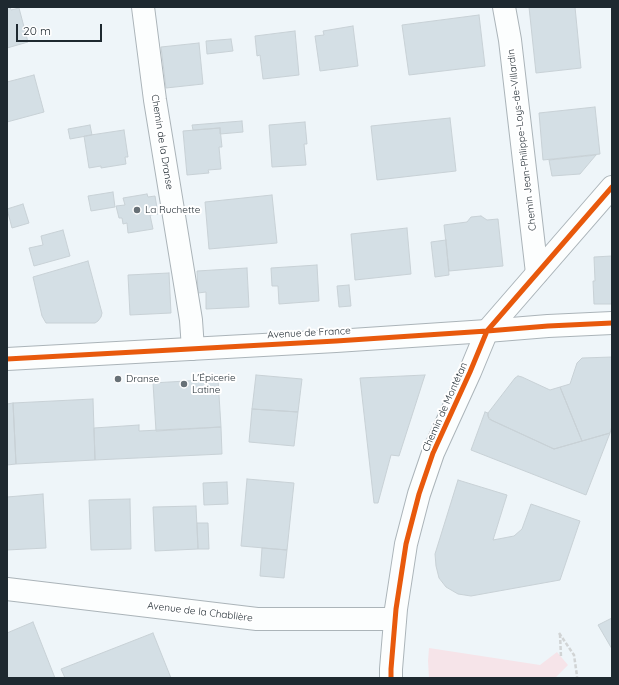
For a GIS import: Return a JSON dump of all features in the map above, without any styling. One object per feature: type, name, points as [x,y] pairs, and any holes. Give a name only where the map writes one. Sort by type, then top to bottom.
[{"type":"street","name":"Chemin de la Dranse","points":[[143,7],[154,100],[191,320],[193,348]]},
{"type":"street","name":"Chemin Jean-Philippe-Loys-de-Villardin","points":[[504,7],[516,86],[537,274]]},
{"type":"street","name":"Chemin de Montétan","points":[[391,678],[395,619],[406,544],[419,494],[433,453],[487,331],[612,187]]},
{"type":"street","name":"Avenue de France","points":[[7,359],[612,323]]},
{"type":"street","name":"Avenue de la Chablière","points":[[7,588],[257,619],[395,619]]},
{"type":"path","points":[[561,657],[560,633],[574,655],[576,678]]},
{"type":"shaded area","points":[[429,648],[540,665],[557,652],[568,665],[555,678],[429,678]]},
{"type":"building","points":[[7,7],[10,7],[11,10],[19,8],[28,42],[7,48]]},
{"type":"building","points":[[529,7],[575,7],[581,68],[536,73]]},
{"type":"building","points":[[479,15],[485,66],[409,75],[402,25]]},
{"type":"building","points":[[353,26],[358,66],[320,71],[315,36],[324,35],[323,31]]},
{"type":"building","points":[[295,31],[299,75],[263,79],[260,55],[257,56],[255,36]]},
{"type":"building","points":[[231,39],[233,51],[207,54],[206,41]]},
{"type":"building","points":[[199,43],[203,84],[166,88],[161,47]]},
{"type":"building","points":[[34,75],[44,112],[7,122],[7,82]]},
{"type":"building","points":[[595,107],[600,154],[543,160],[539,113]]},
{"type":"building","points":[[450,118],[456,171],[377,180],[371,126]]},
{"type":"building","points":[[242,121],[243,132],[220,134],[220,128],[193,130],[192,125]]},
{"type":"building","points":[[305,122],[307,144],[304,144],[306,165],[272,167],[269,125]]},
{"type":"building","points":[[90,125],[92,135],[70,139],[68,129]]},
{"type":"building","points":[[220,128],[222,147],[219,147],[221,169],[208,170],[209,173],[187,175],[183,131]]},
{"type":"building","points":[[124,130],[128,157],[125,157],[126,164],[101,168],[101,166],[89,168],[84,136]]},
{"type":"building","points":[[596,155],[580,174],[552,176],[549,160]]},
{"type":"building","points":[[113,192],[115,207],[91,211],[88,196]]},
{"type":"building","name":"La Ruchette","points":[[147,194],[148,197],[155,196],[158,214],[150,215],[153,229],[128,233],[127,223],[123,224],[122,218],[119,218],[116,206],[125,205],[123,198]]},
{"type":"building","points":[[272,195],[277,243],[209,249],[205,202]]},
{"type":"building","points":[[23,204],[29,223],[12,228],[7,209]]},
{"type":"building","points":[[481,216],[487,220],[498,219],[503,266],[449,271],[444,225],[467,222],[471,217]]},
{"type":"building","points":[[407,228],[411,274],[355,280],[351,234]]},
{"type":"building","points":[[63,230],[70,256],[34,266],[29,248],[43,245],[41,236]]},
{"type":"building","points":[[446,240],[449,275],[435,277],[431,242]]},
{"type":"building","points":[[612,256],[612,304],[594,304],[594,257]]},
{"type":"building","points":[[88,261],[102,313],[101,317],[95,323],[46,323],[42,316],[33,277]]},
{"type":"building","points":[[317,265],[319,301],[279,304],[278,286],[272,286],[271,268]]},
{"type":"building","points":[[247,268],[249,307],[206,309],[206,292],[198,293],[197,271]]},
{"type":"building","points":[[169,273],[171,313],[130,315],[128,275]]},
{"type":"building","points":[[349,285],[351,306],[339,307],[337,286]]},
{"type":"building","points":[[612,357],[612,426],[610,433],[582,441],[560,387],[570,384],[577,363],[582,358]]},
{"type":"building","points":[[256,375],[302,379],[298,412],[252,409]]},
{"type":"building","points":[[425,375],[399,456],[391,455],[378,503],[374,503],[360,378]]},
{"type":"building","points":[[518,376],[550,390],[560,387],[582,441],[554,449],[489,419],[488,413]]},
{"type":"building","points":[[218,379],[221,427],[156,431],[153,383]]},
{"type":"building","points":[[93,399],[95,460],[16,464],[13,403]]},
{"type":"building","points":[[13,403],[16,464],[7,465],[7,404]]},
{"type":"building","points":[[252,409],[298,412],[294,446],[249,442]]},
{"type":"building","points":[[485,412],[488,413],[491,420],[554,449],[610,433],[586,495],[471,450]]},
{"type":"building","points":[[139,425],[139,431],[221,427],[222,454],[95,460],[94,428]]},
{"type":"building","points":[[247,479],[294,483],[287,550],[241,546]]},
{"type":"building","points":[[458,480],[507,495],[493,540],[514,536],[522,529],[531,504],[580,521],[560,580],[471,596],[458,594],[446,587],[439,578],[435,554]]},
{"type":"building","points":[[227,482],[228,504],[204,505],[203,483]]},
{"type":"building","points":[[43,494],[46,548],[7,550],[7,497]]},
{"type":"building","points":[[130,499],[131,549],[91,550],[89,500]]},
{"type":"building","points":[[196,506],[198,549],[155,551],[153,507]]},
{"type":"building","points":[[197,523],[208,523],[209,549],[198,549]]},
{"type":"building","points":[[262,548],[287,550],[284,578],[260,576]]},
{"type":"building","points":[[612,618],[612,649],[598,625]]},
{"type":"building","points":[[33,622],[55,678],[7,678],[7,633]]},
{"type":"building","points":[[153,633],[171,678],[65,678],[61,669]]},
{"type":"cycle path","points":[[391,678],[396,609],[406,544],[419,494],[433,453],[487,331],[612,187]]},
{"type":"cycle path","points":[[7,359],[336,341],[612,323]]},
{"type":"place","name":"La Ruchette","points":[[137,210]]},
{"type":"place","name":"Dranse","points":[[118,379]]},
{"type":"place","name":"L'Épicerie Latine","points":[[184,384]]}]
